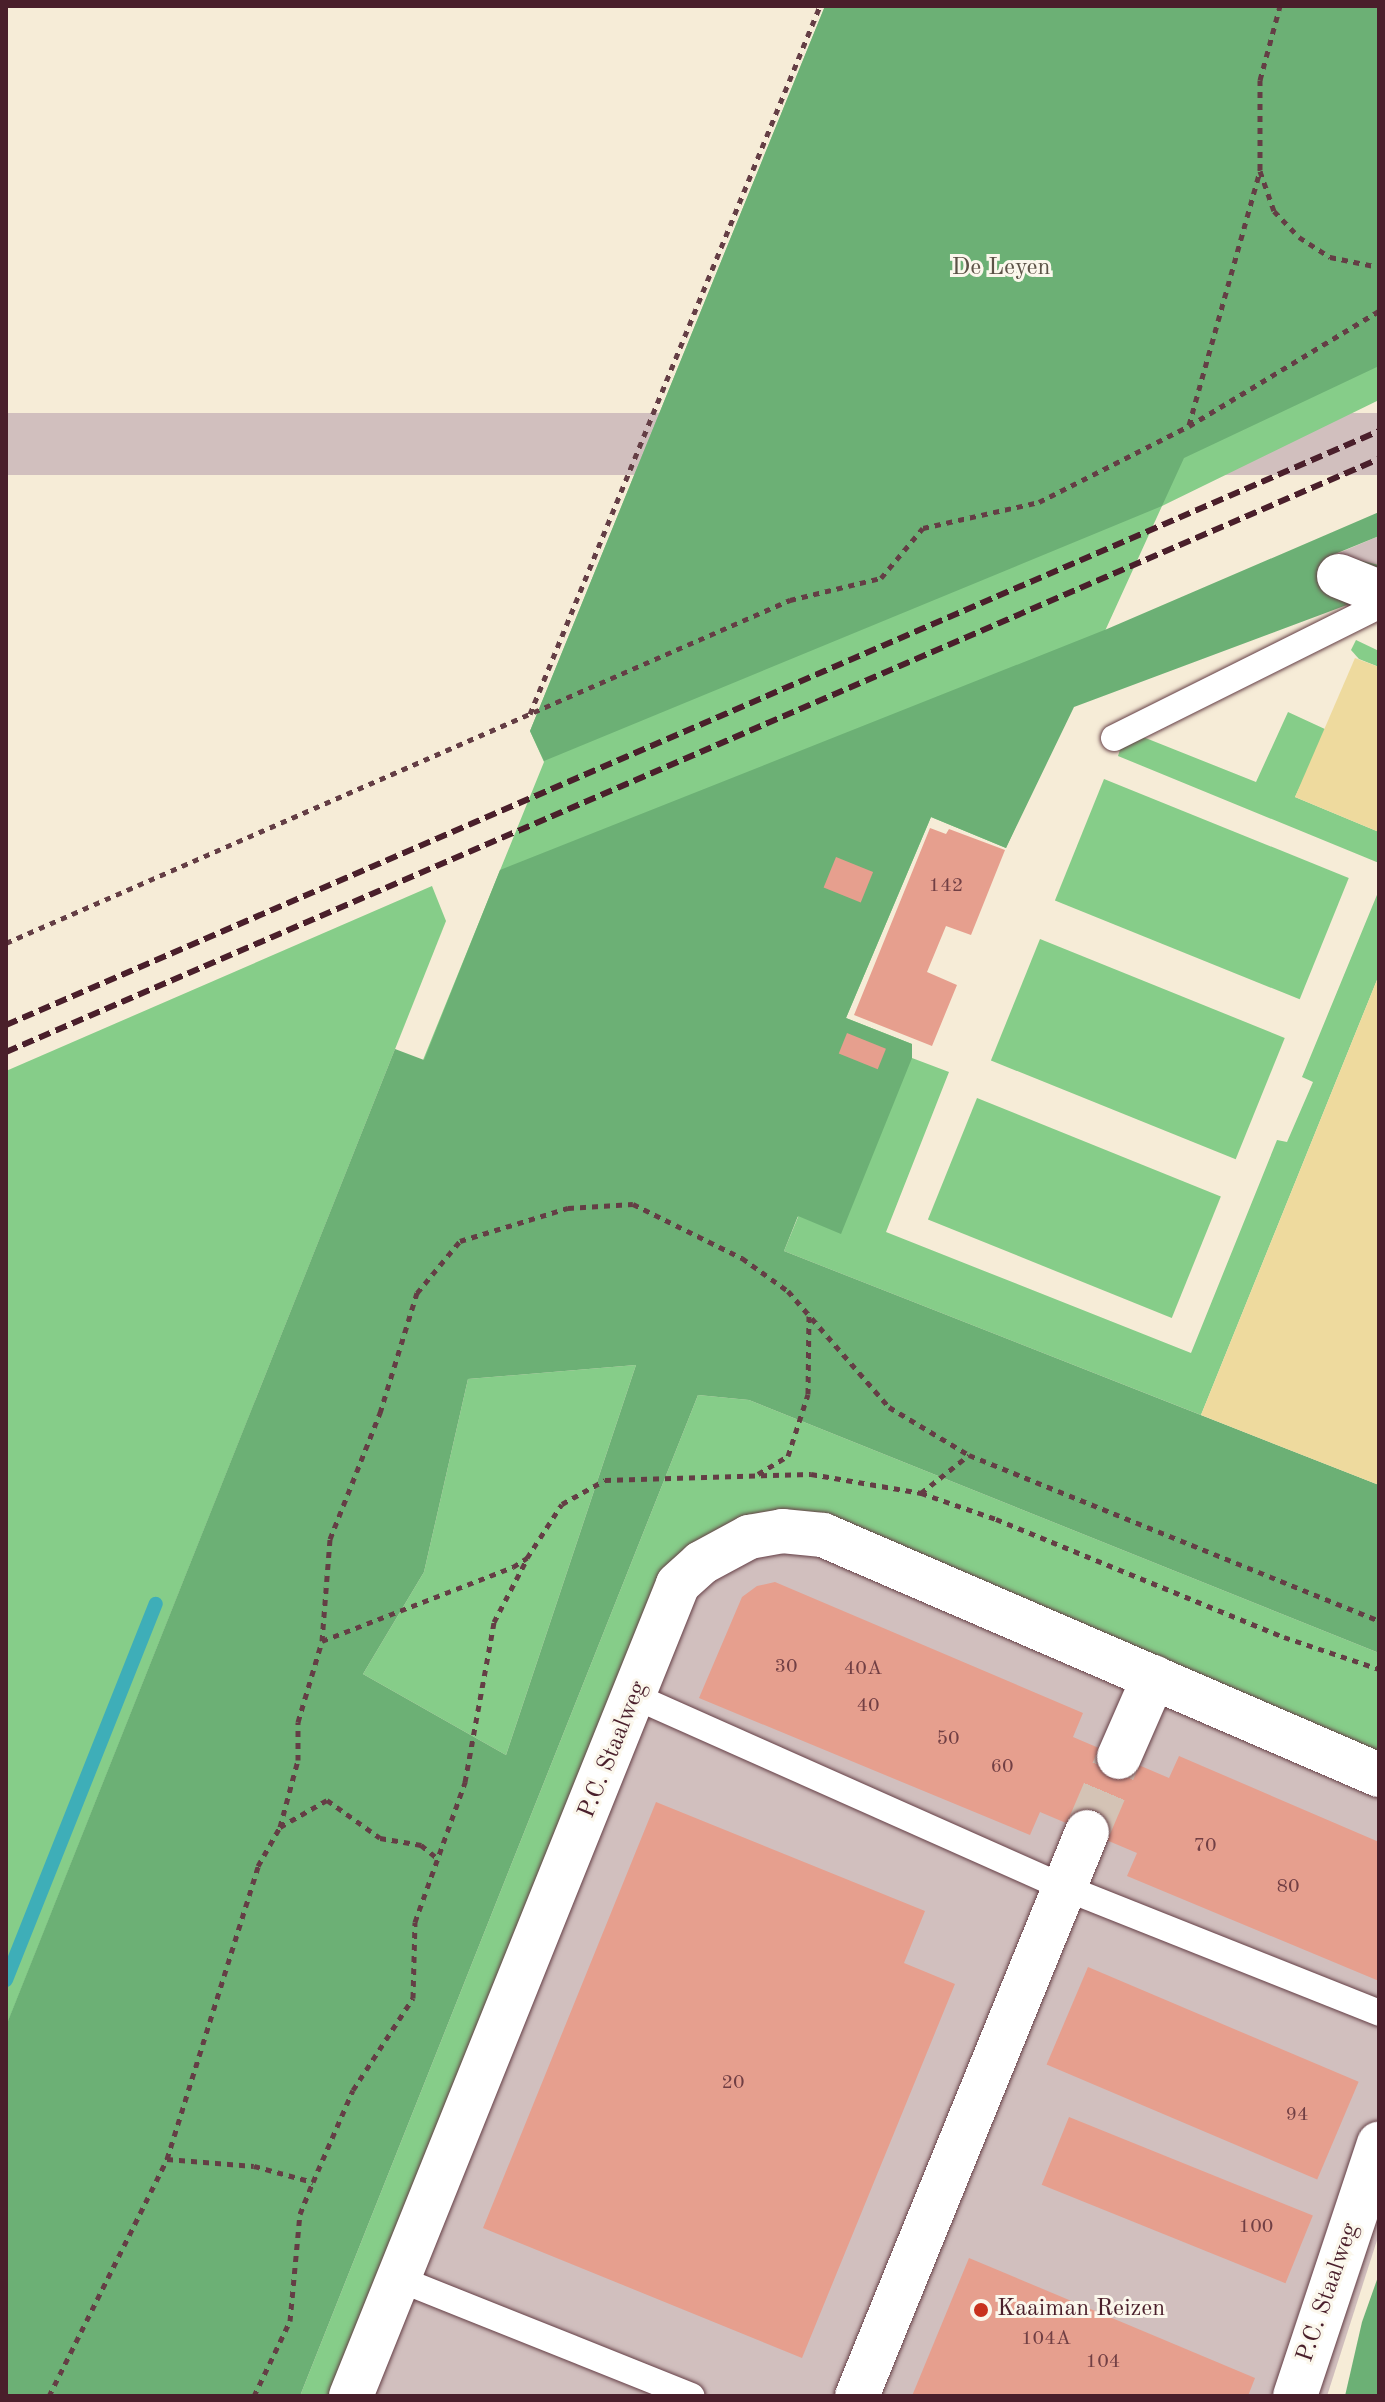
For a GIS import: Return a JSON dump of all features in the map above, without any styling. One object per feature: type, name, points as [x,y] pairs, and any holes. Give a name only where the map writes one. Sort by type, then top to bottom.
[{"type":"street","points":[[1339,576],[1379,592]]},
{"type":"street","name":"P.C. Staalweg","points":[[351,2396],[636,1697],[678,1584],[701,1563],[749,1537],[782,1531],[823,1535],[1379,1775]]},
{"type":"street","points":[[1119,1757],[1154,1677]]},
{"type":"street","points":[[857,2396],[1087,1832]]},
{"type":"street","name":"P.C. Staalweg","points":[[1295,2396],[1379,2144]]},
{"type":"lane","points":[[1114,738],[1379,606]]},
{"type":"lane","points":[[636,1697],[1063,1887],[1379,2013]]},
{"type":"lane","points":[[399,2279],[691,2396]]},
{"type":"path","points":[[530,715],[820,6]]},
{"type":"path","points":[[1189,426],[1260,170],[1260,80],[1280,6]]},
{"type":"path","points":[[1260,170],[1274,211],[1299,237],[1330,257],[1379,267]]},
{"type":"path","points":[[6,943],[790,600],[881,578],[923,528],[1039,502],[1189,426],[1379,311]]},
{"type":"path","points":[[49,2396],[167,2159],[258,1866],[280,1827],[298,1760],[298,1722],[322,1641],[330,1539],[380,1413],[417,1293],[460,1241],[568,1208],[633,1204],[742,1258],[788,1291],[889,1407],[969,1455],[1379,1621]]},
{"type":"path","points":[[757,1474],[788,1456],[808,1394],[809,1315]]},
{"type":"path","points":[[921,1493],[969,1455]]},
{"type":"path","points":[[254,2396],[290,2321],[300,2214],[353,2090],[413,1998],[415,1922],[465,1782],[494,1622],[527,1558]]},
{"type":"path","points":[[280,1827],[327,1800],[380,1838],[421,1845],[438,1859]]},
{"type":"path","points":[[167,2159],[254,2166],[313,2182]]},
{"type":"shaded area","points":[[6,413],[1379,413],[1379,475],[6,475]]},
{"type":"shaded area","points":[[1379,536],[1379,565],[1334,555]]},
{"type":"shaded area","points":[[692,1463],[1379,1753],[1379,2234],[1327,2396],[308,2396]]},
{"type":"green space","name":"De Leyen","points":[[825,6],[1379,6],[1379,400],[1162,506],[1006,848],[931,817],[846,1018],[912,1044],[912,1058],[949,1072],[886,1232],[1191,1353],[1277,1140],[1287,1142],[1313,1082],[1302,1077],[1379,890],[1379,975],[1201,1415],[784,1251],[798,1217],[423,1060],[544,762],[530,731]]},
{"type":"green space","name":"De Leyen","points":[[825,6],[1379,6],[1379,366],[1184,458],[1162,506],[544,761],[530,731]]},
{"type":"green space","points":[[1379,512],[1379,536],[1335,554],[1379,565],[1379,593],[1074,707],[1006,848],[931,817],[846,1018],[912,1044],[912,1058],[841,1234],[798,1216],[784,1251],[1379,1485],[1379,1653],[749,1400],[698,1395],[300,2396],[6,2396],[6,2026],[395,1049],[424,1060],[500,870],[1107,629]],"holes":[[[636,1365],[506,1755],[363,1674],[424,1572],[468,1379]]]},
{"type":"green space","points":[[1356,640],[1379,651],[1379,667],[1359,659],[1351,650]]},
{"type":"green space","points":[[1288,712],[1327,730],[1295,797],[1379,832],[1379,863],[1118,756],[1124,737],[1133,733],[1256,782]]},
{"type":"green space","points":[[1104,779],[1349,878],[1300,999],[1055,900]]},
{"type":"green space","points":[[432,886],[446,921],[6,2027],[6,1071]]},
{"type":"green space","points":[[1040,939],[1285,1038],[1236,1159],[991,1060]]},
{"type":"green space","points":[[977,1098],[1221,1197],[1172,1318],[928,1219]]},
{"type":"green space","points":[[636,1365],[506,1755],[363,1674],[424,1572],[468,1379]]},
{"type":"green space","points":[[698,1395],[749,1400],[1379,1653],[1379,1754],[818,1513],[761,1512],[699,1539],[330,2396],[300,2396]]},
{"type":"green space","points":[[1379,2274],[1379,2396],[1345,2396],[1362,2322]]},
{"type":"sand","points":[[1355,658],[1379,667],[1379,832],[1295,797]]},
{"type":"sand","points":[[1379,975],[1379,1485],[1201,1415]]},
{"type":"building","points":[[930,828],[946,834],[949,829],[1005,850],[971,935],[946,926],[927,972],[957,985],[932,1046],[854,1015]]},
{"type":"building","points":[[836,857],[873,872],[861,903],[824,888]]},
{"type":"building","points":[[847,1033],[886,1049],[878,1069],[839,1053]]},
{"type":"building","points":[[775,1582],[1083,1713],[1073,1737],[1169,1778],[1179,1756],[1379,1842],[1379,1981],[1127,1876],[1137,1853],[1040,1812],[1030,1835],[699,1698],[742,1597],[757,1586]]},
{"type":"building","points":[[656,1802],[925,1911],[904,1963],[955,1984],[802,2358],[483,2228]]},
{"type":"building","points":[[1088,1967],[1359,2082],[1317,2179],[1047,2065]]},
{"type":"building","points":[[1069,2117],[1313,2216],[1286,2283],[1042,2185]]},
{"type":"building","points":[[969,2258],[1255,2378],[1248,2396],[912,2396]]},
{"type":"waterway","points":[[6,1980],[156,1604]]},
{"type":"tunnel","points":[[1087,1832],[1119,1757]]},
{"type":"railway","points":[[6,1025],[1379,431]]},
{"type":"railway","points":[[6,1052],[1379,459]]},
{"type":"place","name":"Kaaiman Reizen","points":[[981,2310]]}]
